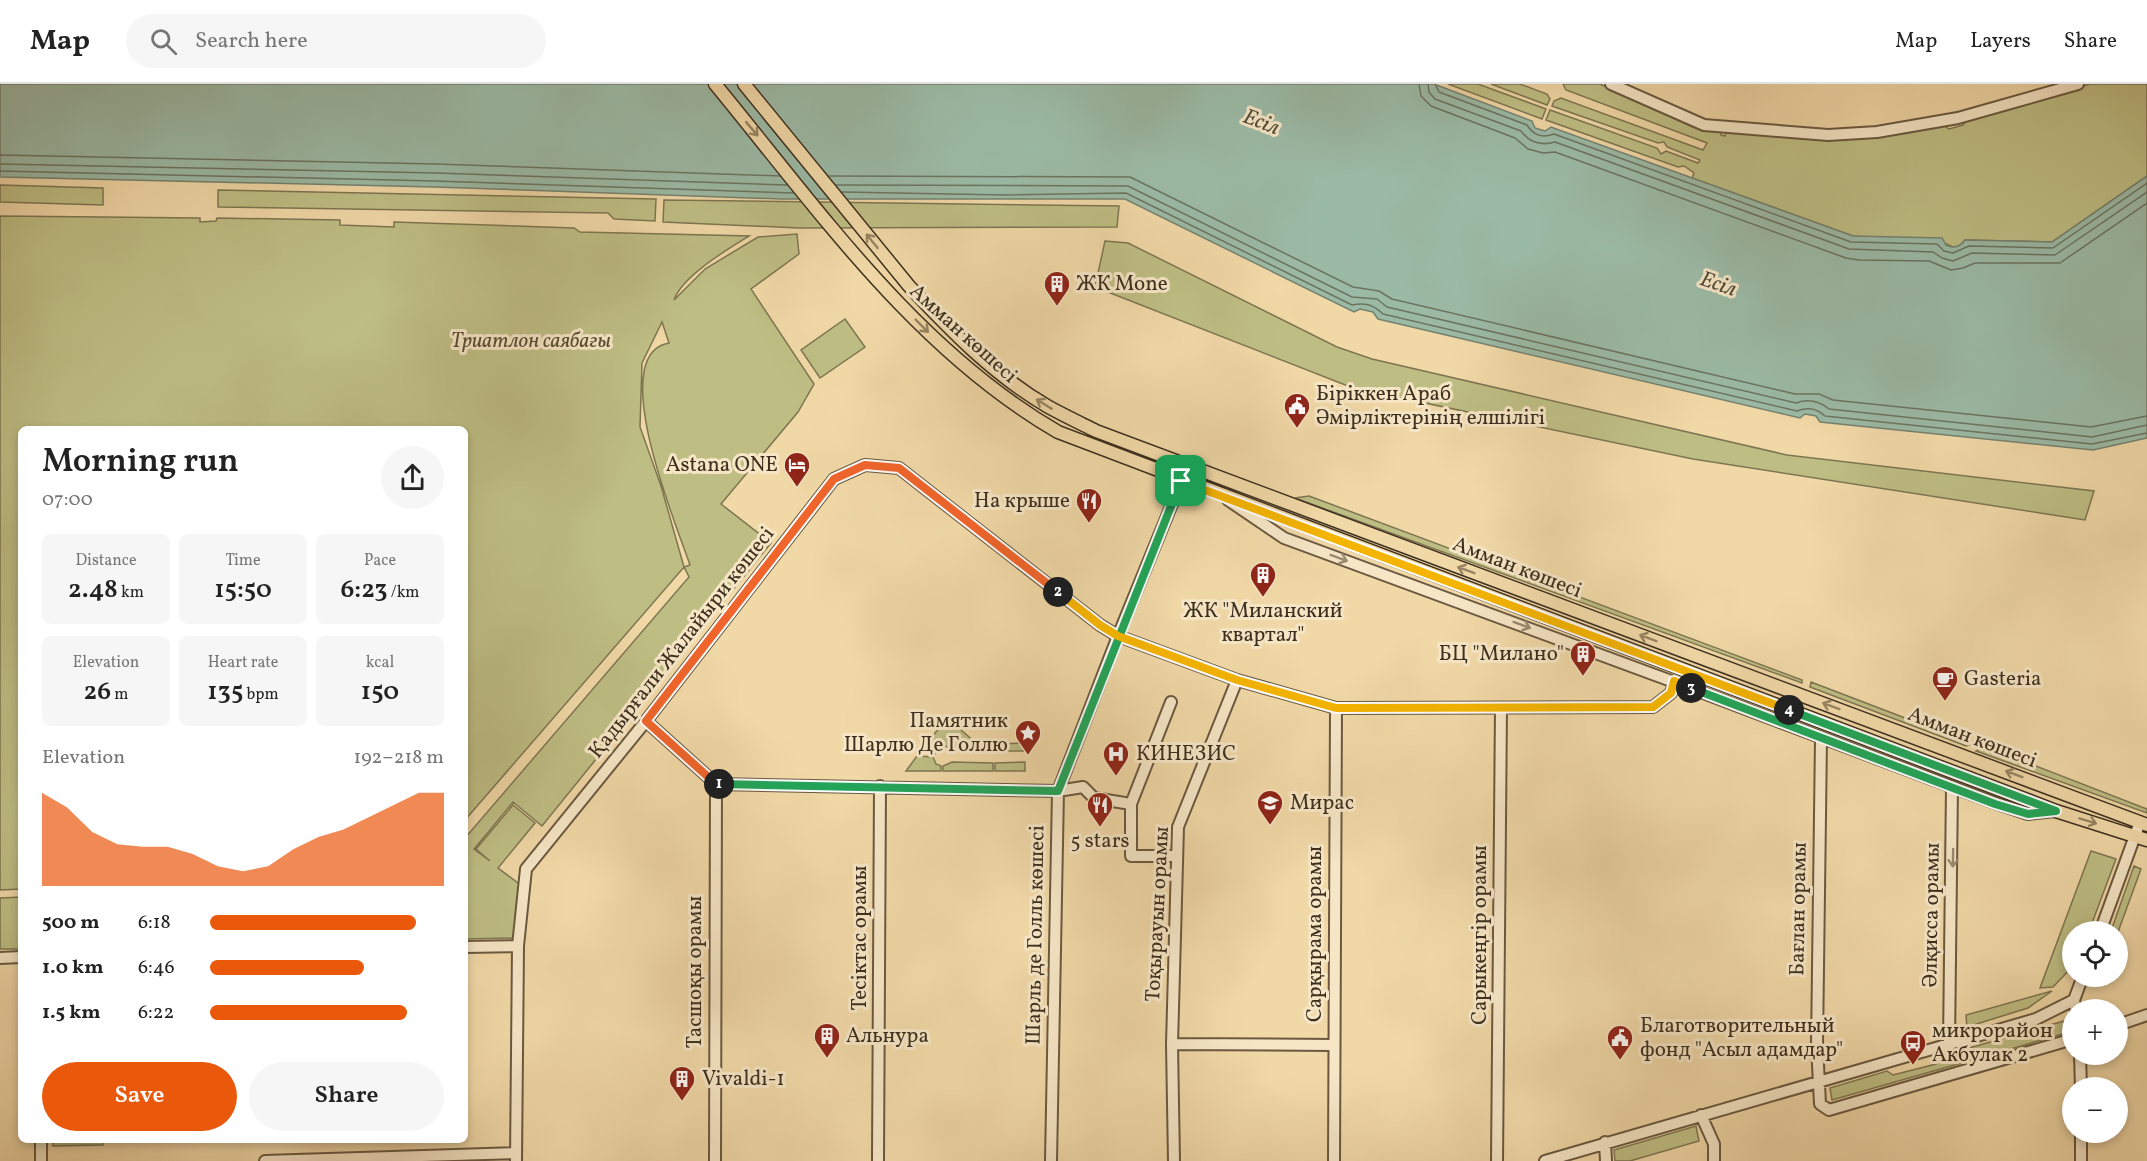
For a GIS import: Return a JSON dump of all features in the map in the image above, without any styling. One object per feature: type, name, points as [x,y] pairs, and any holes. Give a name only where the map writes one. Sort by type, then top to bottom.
[{"type":"main road","name":"Амман көшесі","points":[[715,84],[880,284],[959,362],[1020,410],[1079,441],[1181,481],[2056,811],[2141,838]]},
{"type":"main road","name":"Амман көшесі","points":[[744,84],[909,286],[967,346],[1046,406],[1096,431],[2143,824]]},
{"type":"street","points":[[1611,84],[1704,124],[1851,135],[1958,118],[2078,84]]},
{"type":"street","name":"Қадырғали Жалайыри көшесі","points":[[516,1157],[518,946],[526,869],[646,721],[834,479],[865,465],[899,468],[1100,625],[1118,636],[1237,680],[1336,708],[1653,707],[1671,693],[1674,681]]},
{"type":"street","name":"Шарль де Голль көшесі","points":[[1051,1161],[1058,791],[1188,465]]},
{"type":"street","name":"Амман көшесі","points":[[1220,495],[1284,538],[2028,814],[2056,811]]},
{"type":"street","name":"Тоқырауын орамы","points":[[1174,1161],[1172,1044],[1178,827],[1237,680]]},
{"type":"street","points":[[1171,702],[1131,804],[1131,856],[1177,856]]},
{"type":"street","name":"Сарқырама орамы","points":[[1334,1161],[1336,708]]},
{"type":"street","name":"Сарыкеңгір орамы","points":[[1497,1161],[1501,708]]},
{"type":"street","points":[[646,721],[716,784],[1058,791],[1083,786],[1094,798],[1131,804]]},
{"type":"street","name":"Бағлан орамы","points":[[1821,738],[1817,1080],[1820,1104],[1829,1110],[2062,1042]]},
{"type":"street","name":"Тасшоқы орамы","points":[[715,1161],[716,784]]},
{"type":"street","name":"Тесіктас орамы","points":[[878,1161],[880,786]]},
{"type":"street","name":"Әлқисса орамы","points":[[1949,1044],[1952,787]]},
{"type":"street","points":[[2105,921],[2141,838],[2143,824]]},
{"type":"street","points":[[468,947],[518,946]]},
{"type":"street","points":[[0,958],[18,957]]},
{"type":"street","points":[[1545,1161],[2062,1010]]},
{"type":"street","points":[[2128,1021],[2147,1015]]},
{"type":"street","points":[[1172,1044],[1334,1045]]},
{"type":"street","points":[[1701,1115],[1714,1144],[1714,1161]]},
{"type":"street","points":[[1605,1142],[1606,1161]]},
{"type":"street","points":[[40,1143],[41,1161]]},
{"type":"street","points":[[2081,1143],[2081,1161]]},
{"type":"street","points":[[265,1161],[516,1157]]},
{"type":"green space","points":[[1448,84],[1478,84],[1546,109],[1542,119]]},
{"type":"green space","points":[[1491,84],[1520,84],[1547,94],[1550,99],[1547,105]]},
{"type":"green space","points":[[1563,84],[1600,84],[1693,127],[1721,131],[1721,135],[1725,136],[1726,131],[1839,139],[1942,124],[1949,129],[1963,125],[1967,119],[2090,84],[2147,84],[2147,176],[2052,242],[1965,240],[1960,246],[1953,247],[1944,243],[1853,236],[1692,178],[1694,173],[1684,166],[1678,167],[1546,120],[1550,110],[1657,148],[1661,154],[1666,151],[1698,163],[1700,160],[1667,147],[1664,142],[1658,143],[1552,106],[1554,101],[1561,98],[1703,150],[1707,143],[1566,90]]},
{"type":"green space","points":[[0,185],[103,188],[103,205],[0,202]]},
{"type":"green space","points":[[218,190],[656,199],[655,221],[614,219],[608,213],[218,207]]},
{"type":"green space","points":[[664,200],[1119,206],[1117,227],[799,228],[663,222]]},
{"type":"green space","name":"Триатлон саябағы","points":[[0,216],[200,218],[200,222],[216,221],[217,218],[340,220],[340,225],[394,227],[394,222],[574,228],[580,232],[749,236],[696,273],[686,282],[674,300],[705,269],[758,237],[797,234],[799,254],[751,289],[814,384],[798,412],[721,504],[771,543],[542,826],[513,802],[474,849],[490,861],[476,849],[513,805],[535,823],[498,868],[522,886],[516,938],[468,939],[468,835],[689,577],[684,567],[468,817],[468,426],[18,426],[18,889],[0,890]],"holes":[[[662,322],[669,343],[651,354],[643,377],[644,409],[661,482],[690,565],[684,567],[661,486],[640,427],[642,363]]]},
{"type":"green space","points":[[1105,241],[1128,243],[1337,347],[1372,359],[1787,455],[2094,491],[2085,520],[1693,459],[1353,388],[1095,287]]},
{"type":"green space","points":[[845,319],[865,347],[820,378],[801,350]]},
{"type":"green space","points":[[1309,496],[1802,680],[1802,683],[1295,498]]},
{"type":"green space","points":[[1811,682],[1973,744],[1966,746],[1810,687]]},
{"type":"green space","points":[[947,718],[975,742],[993,743],[993,750],[953,750],[943,745],[935,754],[920,752]]},
{"type":"green space","points":[[1026,743],[1026,751],[995,751],[996,744]]},
{"type":"green space","points":[[1984,746],[2147,809],[2147,813],[1976,751]]},
{"type":"green space","points":[[917,756],[933,757],[936,764],[941,766],[941,771],[906,771]]},
{"type":"green space","points":[[952,762],[993,763],[993,771],[943,771],[943,766]]},
{"type":"green space","points":[[1025,762],[1025,771],[995,771],[995,763]]},
{"type":"green space","points":[[2091,851],[2116,859],[2093,921],[2065,921]]},
{"type":"green space","points":[[2134,866],[2141,869],[2122,921],[2115,921]]},
{"type":"green space","points":[[18,897],[18,949],[0,949],[0,898]]},
{"type":"green space","points":[[2062,929],[2062,978],[2053,987],[2040,988]]},
{"type":"green space","points":[[2052,991],[2028,1008],[1967,1027],[1966,1015]]},
{"type":"green space","points":[[2062,1022],[2062,1034],[1832,1100],[1830,1088],[1887,1071],[1893,1075],[1936,1064],[1948,1054]]},
{"type":"green space","points":[[1696,1126],[1699,1141],[1630,1161],[1615,1161],[1614,1150]]},
{"type":"green space","points":[[53,1143],[103,1143],[103,1145],[53,1146]]},
{"type":"water","name":"Есіл","points":[[0,84],[1434,84],[1532,121],[1535,128],[1545,131],[1551,127],[1853,236],[1942,238],[1946,245],[1954,247],[1959,246],[1965,240],[2052,242],[2147,176],[2147,438],[2093,450],[1820,422],[1816,416],[1805,414],[1800,418],[1378,319],[1373,312],[1360,309],[1354,312],[1125,199],[781,199],[435,187],[0,177]]},
{"type":"place","name":"ЖК Mone","points":[[1057,307]]},
{"type":"place","name":"Біріккен Араб Әмірліктерінің елшілігі","points":[[1297,429]]},
{"type":"place","name":"Astana ONE","points":[[797,488]]},
{"type":"place","name":"На крыше","points":[[1089,524]]},
{"type":"place","name":"ЖК \"Миланский квартал\"","points":[[1263,598]]},
{"type":"place","name":"БЦ \"Милано\"","points":[[1583,677]]},
{"type":"place","name":"Gasteria","points":[[1945,702]]},
{"type":"place","name":"Памятник Шарлю Де Голлю","points":[[1028,756]]},
{"type":"place","name":"КИНЕЗИС","points":[[1116,777]]},
{"type":"place","name":"Мирас","points":[[1270,826]]},
{"type":"place","name":"5 stars","points":[[1100,828]]},
{"type":"place","name":"Альнура","points":[[827,1059]]},
{"type":"place","name":"Благотворительный фонд \"Асыл адамдар\"","points":[[1620,1061]]},
{"type":"place","name":"микрорайон Акбулак 2","points":[[1913,1066]]},
{"type":"place","name":"Vivaldi-1","points":[[682,1102]]},
{"type":"route","points":[[1181,481],[1118,636],[1058,791],[716,784],[646,721],[834,479],[865,465],[899,468],[1100,625],[1118,636],[1237,680],[1336,708],[1653,707],[1671,693],[1674,681],[1995,804],[2028,814],[2056,811],[1181,481]]}]
